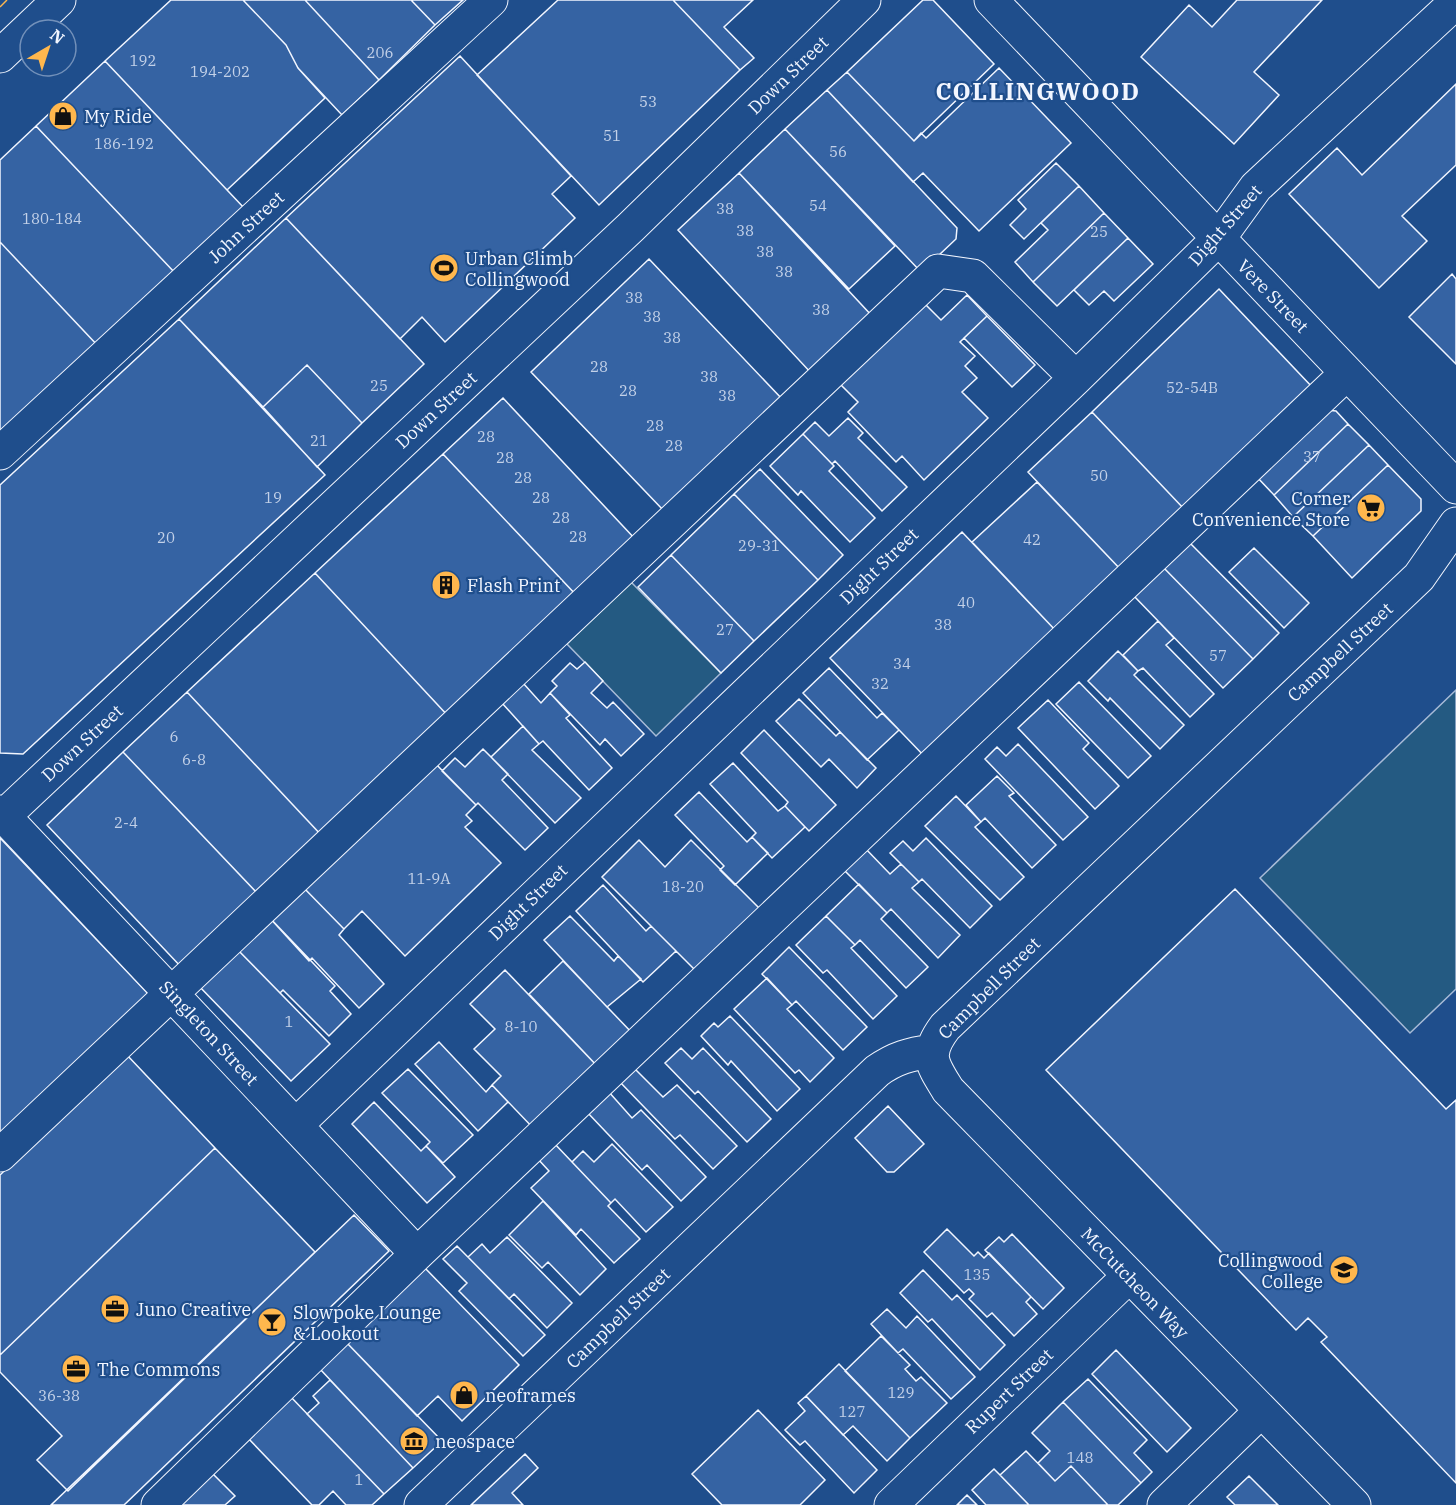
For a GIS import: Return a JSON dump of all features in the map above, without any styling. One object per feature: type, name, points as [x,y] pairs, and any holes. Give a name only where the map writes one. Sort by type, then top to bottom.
[{"type":"street","points":[[0,56],[59,0]]},
{"type":"street","name":"John Street","points":[[0,453],[491,0]]},
{"type":"street","name":"Down Street","points":[[2,814],[632,227],[864,0]]},
{"type":"street","name":"Vere Street","points":[[991,0],[1456,487]]},
{"type":"street","name":"Dight Street","points":[[296,1125],[1076,378],[1219,238],[1256,187],[1456,2]]},
{"type":"street","points":[[0,1155],[938,271],[973,276],[1076,378]]},
{"type":"street","points":[[158,1505],[417,1254],[1347,373]]},
{"type":"street","name":"Campbell Street","points":[[421,1505],[877,1071],[905,1055],[932,1051],[945,1027],[1419,577],[1456,525]]},
{"type":"street","name":"Campbell Street","points":[[1419,577],[1456,554]]},
{"type":"street","name":"Singleton Street","points":[[2,814],[417,1254]]},
{"type":"street","name":"McCutcheon Way","points":[[932,1051],[932,1066],[948,1090],[1354,1505]]},
{"type":"street","name":"Rupert Street","points":[[891,1505],[1128,1276]]},
{"type":"street","points":[[1164,1505],[1261,1411]]},
{"type":"shaded area","points":[[631,582],[721,673],[656,736],[567,644]]},
{"type":"shaded area","points":[[1456,690],[1456,989],[1410,1033],[1260,878]]},
{"type":"building","points":[[171,0],[243,0],[286,45],[298,68],[325,98],[227,190],[105,61]]},
{"type":"building","points":[[243,0],[305,0],[379,80],[342,115],[298,68],[286,45]]},
{"type":"building","points":[[305,0],[411,0],[435,25],[379,80]]},
{"type":"building","points":[[411,0],[463,0],[435,25]]},
{"type":"building","points":[[558,0],[673,0],[740,70],[599,205],[477,75]]},
{"type":"building","points":[[673,0],[753,0],[724,27],[754,58],[740,70]]},
{"type":"building","points":[[923,0],[933,0],[994,64],[914,141],[847,72]]},
{"type":"building","points":[[1237,0],[1322,0],[1254,72],[1279,95],[1234,144],[1141,57],[1189,5],[1212,27]]},
{"type":"building","points":[[460,56],[571,176],[552,194],[575,218],[445,342],[422,317],[400,339],[286,218]]},
{"type":"building","points":[[105,61],[245,209],[176,274],[36,126]]},
{"type":"building","points":[[999,68],[1071,143],[979,231],[923,173],[913,182],[827,90],[847,72],[914,141],[921,133],[926,138]]},
{"type":"building","points":[[1456,84],[1456,165],[1402,216],[1427,241],[1379,288],[1289,194],[1337,148],[1362,175]]},
{"type":"building","points":[[827,90],[957,228],[956,239],[921,272],[785,129]]},
{"type":"building","points":[[36,126],[176,274],[99,347],[0,242],[0,160]]},
{"type":"building","points":[[785,129],[895,246],[849,289],[739,173]]},
{"type":"building","points":[[1056,163],[1079,186],[1024,239],[1010,225],[1026,209],[1018,200]]},
{"type":"building","points":[[739,173],[873,317],[812,374],[678,230]]},
{"type":"building","points":[[1079,186],[1104,213],[1033,282],[1015,262],[1048,230],[1041,223]]},
{"type":"building","points":[[1104,213],[1128,238],[1057,306],[1033,282]]},
{"type":"building","points":[[286,218],[424,364],[362,423],[307,365],[263,407],[179,319]]},
{"type":"building","points":[[1128,238],[1153,264],[1114,301],[1104,291],[1089,305],[1074,290]]},
{"type":"building","points":[[0,242],[99,347],[0,436]]},
{"type":"building","points":[[649,259],[783,400],[665,512],[531,372]]},
{"type":"building","points":[[1452,274],[1456,279],[1456,364],[1409,317]]},
{"type":"building","points":[[1219,289],[1314,389],[1186,511],[1092,412]]},
{"type":"building","points":[[967,295],[987,316],[960,342],[975,356],[965,366],[977,378],[962,392],[988,418],[924,480],[902,456],[896,462],[848,412],[858,402],[839,383],[923,302],[941,320]]},
{"type":"building","points":[[987,316],[1035,365],[1012,387],[964,338]]},
{"type":"building","points":[[179,319],[325,475],[23,754],[0,753],[0,485]]},
{"type":"building","points":[[307,365],[362,423],[317,467],[263,407]]},
{"type":"building","points":[[503,398],[636,540],[578,597],[443,454]]},
{"type":"building","points":[[1326,410],[1336,411],[1348,424],[1274,495],[1256,476]]},
{"type":"building","points":[[1092,412],[1186,511],[1123,572],[1028,472]]},
{"type":"building","points":[[848,418],[863,433],[858,438],[907,487],[882,511],[835,461],[832,464],[803,434],[815,422],[829,436]]},
{"type":"building","points":[[1348,424],[1369,445],[1293,517],[1274,495]]},
{"type":"building","points":[[803,434],[834,466],[829,471],[875,518],[850,542],[801,491],[798,495],[770,466]]},
{"type":"building","points":[[1369,445],[1388,465],[1313,536],[1293,517]]},
{"type":"building","name":"Flash Print","points":[[443,454],[578,597],[449,717],[315,573]]},
{"type":"building","points":[[1388,465],[1421,499],[1421,511],[1352,578],[1313,536]]},
{"type":"building","points":[[760,469],[843,555],[818,580],[734,494]]},
{"type":"building","points":[[1037,482],[1123,572],[1057,632],[972,542]]},
{"type":"building","points":[[734,494],[818,580],[754,641],[671,555]]},
{"type":"building","points":[[962,532],[1057,632],[926,758],[830,658]]},
{"type":"building","points":[[1187,540],[1279,633],[1253,659],[1161,565]]},
{"type":"building","points":[[1254,548],[1309,603],[1284,628],[1229,572]]},
{"type":"building","points":[[671,555],[754,641],[721,673],[638,587]]},
{"type":"building","points":[[1161,565],[1253,659],[1223,688],[1132,594]]},
{"type":"building","points":[[315,573],[449,717],[323,837],[187,692]]},
{"type":"building","points":[[1158,621],[1174,638],[1166,645],[1214,694],[1190,717],[1143,668],[1138,671],[1123,655]]},
{"type":"building","points":[[1118,651],[1138,671],[1134,675],[1184,725],[1160,749],[1110,698],[1108,701],[1088,681]]},
{"type":"building","points":[[585,662],[603,681],[591,693],[607,708],[613,702],[644,734],[621,756],[605,739],[600,745],[550,693],[557,686],[552,681],[570,663],[577,669]]},
{"type":"building","points":[[829,668],[877,718],[882,713],[899,730],[867,760],[803,693]]},
{"type":"building","points":[[1079,682],[1151,756],[1128,778],[1056,704]]},
{"type":"building","points":[[523,683],[541,703],[550,693],[570,715],[566,718],[612,768],[589,790],[543,741],[539,744],[502,703]]},
{"type":"building","points":[[187,692],[323,837],[260,896],[123,752]]},
{"type":"building","points":[[799,699],[836,736],[840,732],[876,768],[857,788],[829,759],[821,767],[776,721]]},
{"type":"building","points":[[1048,700],[1089,743],[1083,749],[1119,786],[1095,809],[1018,728]]},
{"type":"building","points":[[523,726],[539,744],[532,750],[581,798],[555,823],[491,757]]},
{"type":"building","points":[[764,730],[836,805],[809,831],[785,806],[788,802],[741,753]]},
{"type":"building","points":[[1018,744],[1088,817],[1063,840],[985,759],[997,747],[1006,756]]},
{"type":"building","points":[[483,749],[508,774],[502,780],[548,828],[525,850],[442,771],[455,758],[465,767]]},
{"type":"building","points":[[123,752],[260,896],[183,969],[47,825]]},
{"type":"building","points":[[431,759],[476,805],[466,815],[472,821],[465,827],[501,863],[405,956],[362,911],[344,929],[301,885]]},
{"type":"building","points":[[733,763],[778,811],[785,806],[805,827],[772,858],[752,837],[756,833],[710,784]]},
{"type":"building","points":[[997,776],[1014,793],[1009,796],[1056,845],[1032,868],[985,818],[981,822],[966,805]]},
{"type":"building","points":[[699,792],[747,842],[752,837],[768,853],[735,885],[720,870],[724,866],[675,815]]},
{"type":"building","points":[[956,796],[981,822],[975,827],[1024,877],[1000,900],[925,826]]},
{"type":"building","points":[[0,838],[153,999],[0,1137]]},
{"type":"building","points":[[926,838],[992,906],[970,928],[922,879],[919,882],[890,853],[903,841],[913,851]]},
{"type":"building","points":[[639,840],[665,867],[691,840],[762,911],[699,974],[602,877]]},
{"type":"building","points":[[864,847],[890,874],[901,864],[919,882],[912,888],[960,935],[938,958],[891,909],[887,913],[842,868]]},
{"type":"building","points":[[859,884],[887,913],[881,919],[928,967],[906,988],[860,940],[855,945],[826,916]]},
{"type":"building","points":[[301,885],[344,929],[339,935],[384,984],[359,1008],[312,958],[309,961],[268,916]]},
{"type":"building","points":[[603,885],[646,931],[651,926],[676,951],[643,982],[576,911]]},
{"type":"building","points":[[1235,889],[1446,1109],[1456,1100],[1456,1483],[1321,1342],[1327,1337],[1308,1318],[1296,1330],[1046,1070]]},
{"type":"building","points":[[268,916],[335,986],[330,991],[351,1014],[329,1036],[283,990],[280,993],[235,947]]},
{"type":"building","points":[[570,916],[614,961],[618,956],[641,979],[607,1007],[544,940]]},
{"type":"building","points":[[826,916],[855,945],[851,948],[897,996],[873,1019],[827,970],[823,973],[796,945]]},
{"type":"building","points":[[235,947],[330,1044],[291,1081],[197,984]]},
{"type":"building","points":[[789,947],[867,1027],[843,1050],[796,1001],[792,1005],[762,974]]},
{"type":"building","points":[[563,961],[635,1036],[600,1069],[529,994]]},
{"type":"building","points":[[505,970],[600,1069],[536,1131],[492,1085],[501,1076],[474,1049],[495,1029],[470,1004]]},
{"type":"building","points":[[767,978],[792,1005],[787,1009],[834,1058],[810,1082],[799,1070],[795,1073],[734,1009]]},
{"type":"building","points":[[730,1016],[800,1089],[777,1111],[731,1061],[728,1065],[701,1036],[714,1023],[718,1027]]},
{"type":"building","points":[[439,1042],[486,1092],[492,1085],[508,1102],[478,1131],[415,1064]]},
{"type":"building","points":[[681,1048],[692,1059],[703,1048],[771,1119],[747,1142],[698,1091],[695,1094],[665,1063]]},
{"type":"building","points":[[126,1054],[215,1148],[0,1355],[0,1175]]},
{"type":"building","points":[[632,1066],[663,1097],[677,1085],[737,1146],[713,1169],[680,1135],[675,1139],[618,1080]]},
{"type":"building","points":[[408,1069],[473,1135],[443,1163],[426,1146],[430,1142],[382,1093]]},
{"type":"building","points":[[608,1091],[632,1118],[641,1110],[706,1177],[681,1201],[647,1165],[642,1170],[587,1112]]},
{"type":"building","points":[[374,1102],[421,1151],[426,1146],[455,1177],[427,1203],[352,1124]]},
{"type":"building","points":[[888,1106],[924,1144],[894,1172],[887,1172],[855,1138]]},
{"type":"building","points":[[553,1142],[611,1203],[608,1206],[640,1239],[614,1263],[581,1229],[576,1235],[531,1188],[549,1171],[537,1158]]},
{"type":"building","points":[[612,1144],[673,1207],[646,1232],[615,1199],[611,1203],[572,1162],[583,1151],[594,1162]]},
{"type":"building","points":[[215,1148],[315,1252],[68,1491],[37,1460],[62,1436],[0,1372],[0,1355]]},
{"type":"building","points":[[543,1201],[606,1269],[580,1295],[548,1262],[542,1268],[509,1235]]},
{"type":"building","points":[[354,1215],[389,1251],[124,1505],[51,1505]]},
{"type":"building","points":[[947,1229],[974,1256],[978,1252],[984,1258],[989,1253],[1031,1297],[1026,1302],[1037,1314],[1014,1336],[992,1313],[987,1317],[969,1299],[974,1294],[969,1289],[964,1293],[924,1252]]},
{"type":"building","points":[[1012,1234],[1064,1288],[1043,1309],[985,1250],[999,1237],[1004,1242]]},
{"type":"building","points":[[507,1237],[572,1303],[547,1328],[514,1294],[509,1299],[468,1257],[482,1244],[490,1253]]},
{"type":"building","points":[[457,1246],[545,1335],[523,1356],[459,1291],[467,1283],[443,1259]]},
{"type":"building","points":[[424,1267],[519,1365],[462,1421],[438,1396],[417,1416],[347,1343]]},
{"type":"building","points":[[923,1270],[952,1300],[957,1295],[1005,1345],[980,1370],[932,1319],[928,1322],[900,1293]]},
{"type":"building","points":[[887,1309],[906,1328],[917,1316],[975,1377],[951,1399],[903,1349],[898,1353],[871,1324]]},
{"type":"building","points":[[881,1336],[910,1365],[905,1369],[916,1381],[921,1377],[947,1403],[910,1438],[845,1371]]},
{"type":"building","points":[[347,1343],[442,1441],[413,1468],[320,1369]]},
{"type":"building","points":[[1116,1350],[1191,1428],[1167,1452],[1092,1374]]},
{"type":"building","points":[[839,1364],[910,1438],[887,1461],[853,1426],[843,1435],[806,1396]]},
{"type":"building","points":[[1088,1379],[1147,1440],[1134,1453],[1152,1472],[1141,1483],[1063,1402]]},
{"type":"building","points":[[330,1380],[413,1468],[384,1494],[307,1414],[319,1403],[313,1396]]},
{"type":"building","points":[[290,1396],[384,1494],[372,1505],[346,1505],[333,1491],[319,1505],[312,1505],[247,1437]]},
{"type":"building","points":[[806,1396],[877,1470],[854,1493],[805,1441],[800,1445],[785,1430],[805,1411],[798,1403]]},
{"type":"building","points":[[1063,1402],[1141,1483],[1118,1505],[1108,1505],[1071,1466],[1055,1481],[1038,1463],[1050,1451],[1032,1433]]},
{"type":"building","points":[[758,1410],[825,1480],[800,1505],[722,1505],[692,1474]]},
{"type":"building","points":[[1026,1451],[1055,1481],[1071,1466],[1108,1505],[1029,1505],[1000,1475]]},
{"type":"building","points":[[525,1454],[538,1468],[512,1493],[523,1505],[471,1505]]},
{"type":"building","points":[[994,1469],[1029,1505],[986,1505],[972,1490]]},
{"type":"building","points":[[210,1471],[235,1496],[225,1505],[175,1505]]},
{"type":"building","points":[[1249,1476],[1278,1505],[1235,1505],[1227,1497]]},
{"type":"building","points":[[967,1495],[977,1505],[957,1505]]},
{"type":"power","points":[[0,7],[7,0]]},
{"type":"place","name":"My Ride","points":[[63,116]]},
{"type":"place","name":"Urban Climb Collingwood","points":[[444,268]]},
{"type":"place","name":"Corner Convenience Store","points":[[1371,508]]},
{"type":"place","name":"Flash Print","points":[[446,585]]},
{"type":"place","name":"Collingwood College","points":[[1344,1270]]},
{"type":"place","name":"Juno Creative","points":[[115,1309]]},
{"type":"place","name":"Slowpoke Lounge & Lookout","points":[[272,1322]]},
{"type":"place","name":"The Commons","points":[[76,1369]]},
{"type":"place","name":"neoframes","points":[[464,1395]]},
{"type":"place","name":"neospace","points":[[414,1441]]},
{"type":"district","name":"COLLINGWOOD","points":[[1038,91]]}]
